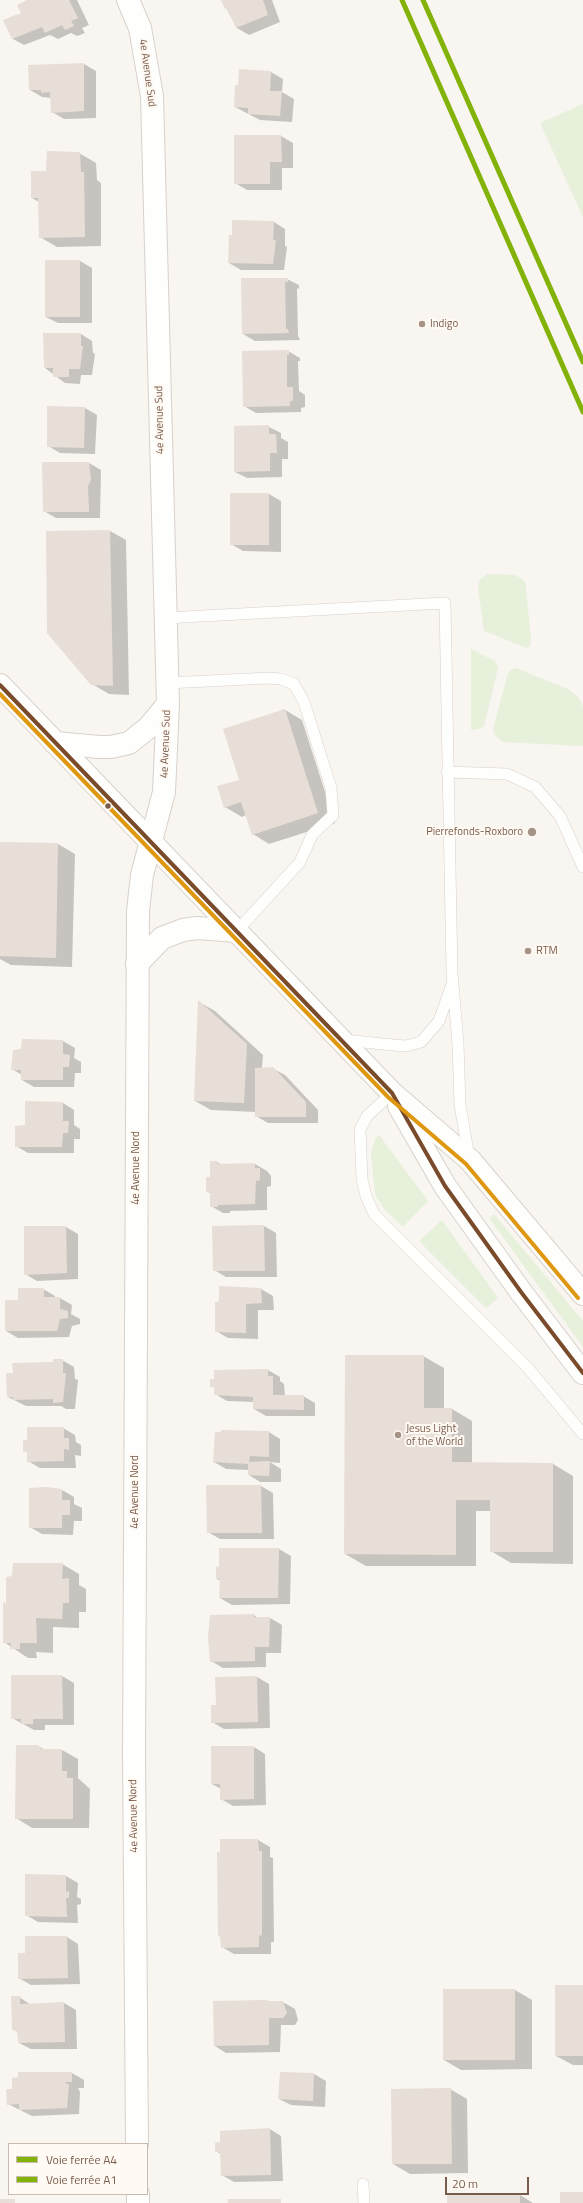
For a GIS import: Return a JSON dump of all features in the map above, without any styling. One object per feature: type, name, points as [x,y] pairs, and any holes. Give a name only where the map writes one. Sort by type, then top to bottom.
[{"type":"street","name":"4e Avenue Sud","points":[[128,0],[140,28],[152,96],[168,694],[164,792],[151,842]]},
{"type":"street","points":[[0,685],[344,1040],[392,1093],[470,1160],[583,1294]]},
{"type":"street","points":[[55,743],[111,747],[129,743],[149,727],[168,694]]},
{"type":"street","name":"4e Avenue Nord","points":[[137,2143],[134,1753],[137,964],[140,885],[151,842]]},
{"type":"street","points":[[137,964],[162,938],[183,930],[197,928],[237,931]]},
{"type":"street","points":[[392,1093],[445,1186],[525,1298],[583,1373]]},
{"type":"lane","points":[[165,618],[445,603],[452,984],[458,1044],[460,1105],[470,1160]]},
{"type":"lane","points":[[168,694],[269,678],[281,679],[294,684],[304,702],[331,788],[332,815],[324,825],[312,835],[300,862],[237,931]]},
{"type":"lane","points":[[447,772],[507,774],[535,787],[560,816],[583,867]]},
{"type":"lane","points":[[344,1040],[399,1046],[421,1042],[439,1021],[452,984]]},
{"type":"lane","points":[[392,1093],[367,1116],[360,1130],[362,1179],[366,1196],[374,1214],[528,1368],[583,1434]]},
{"type":"lane","points":[[363,2184],[364,2203]]},
{"type":"green space","points":[[583,104],[583,217],[540,123]]},
{"type":"green space","points":[[488,574],[516,575],[525,581],[531,637],[530,646],[527,648],[484,631],[478,587],[480,579]]},
{"type":"green space","points":[[471,649],[495,661],[498,668],[484,726],[479,729],[471,730]]},
{"type":"green space","points":[[516,668],[570,690],[578,697],[583,706],[583,746],[502,742],[495,735],[493,730],[507,676],[510,670]]},
{"type":"green space","points":[[379,1135],[428,1201],[403,1227],[385,1210],[375,1194],[371,1154],[375,1139]]},
{"type":"green space","points":[[494,1214],[583,1321],[583,1347],[489,1218]]},
{"type":"green space","points":[[442,1220],[498,1298],[486,1308],[419,1241]]},
{"type":"building","points":[[27,0],[69,0],[78,18],[71,21],[74,26],[65,30],[62,25],[45,33],[42,27],[12,39],[3,20],[21,13],[17,5]]},
{"type":"building","points":[[221,0],[263,0],[268,15],[236,28],[227,8],[225,9]]},
{"type":"building","points":[[84,63],[84,111],[51,113],[50,92],[41,93],[41,90],[29,90],[28,65]]},
{"type":"building","points":[[239,69],[271,71],[270,91],[282,91],[280,116],[248,114],[248,108],[234,107],[235,85],[238,85]]},
{"type":"building","points":[[234,135],[281,135],[282,162],[270,162],[270,184],[234,184]]},
{"type":"building","points":[[47,151],[80,152],[81,172],[84,172],[85,237],[39,238],[38,198],[31,198],[31,171],[46,171]]},
{"type":"building","points":[[232,220],[274,221],[273,240],[276,240],[273,264],[228,263],[229,235],[232,235]]},
{"type":"building","points":[[45,260],[80,260],[80,317],[45,317]]},
{"type":"building","points":[[241,278],[288,278],[288,282],[285,282],[286,329],[288,329],[289,333],[242,334]]},
{"type":"building","points":[[43,333],[81,333],[81,346],[83,346],[80,369],[69,369],[69,377],[53,377],[53,368],[44,368]]},
{"type":"building","points":[[289,350],[289,355],[287,355],[287,387],[293,387],[293,401],[290,401],[290,406],[243,407],[242,351]]},
{"type":"building","points":[[47,406],[85,407],[84,448],[47,447]]},
{"type":"building","points":[[269,425],[269,434],[276,434],[277,453],[270,453],[270,471],[234,472],[234,426]]},
{"type":"building","points":[[42,462],[89,462],[91,480],[88,486],[89,512],[43,512]]},
{"type":"building","points":[[230,493],[269,493],[269,545],[230,545]]},
{"type":"building","points":[[110,530],[113,686],[91,685],[47,633],[46,531]]},
{"type":"building","points":[[285,709],[318,813],[252,835],[241,802],[224,808],[217,786],[239,780],[223,729]]},
{"type":"building","points":[[0,842],[58,843],[56,958],[0,956]]},
{"type":"building","points":[[198,1000],[247,1044],[244,1103],[194,1101]]},
{"type":"building","points":[[22,1039],[63,1040],[63,1054],[70,1055],[69,1067],[63,1067],[63,1080],[21,1080],[21,1070],[11,1070],[13,1050],[21,1049]]},
{"type":"building","points":[[273,1067],[306,1102],[306,1117],[255,1117],[255,1068]]},
{"type":"building","points":[[25,1101],[63,1102],[63,1121],[69,1121],[68,1133],[63,1133],[62,1147],[15,1147],[15,1126],[25,1125]]},
{"type":"building","points":[[210,1161],[218,1161],[217,1164],[255,1163],[255,1168],[260,1168],[260,1180],[256,1181],[255,1204],[218,1205],[218,1207],[210,1207],[210,1192],[206,1192],[206,1177],[210,1177]]},
{"type":"building","points":[[264,1225],[265,1271],[213,1271],[212,1226]]},
{"type":"building","points":[[24,1226],[66,1226],[67,1273],[24,1275]]},
{"type":"building","points":[[219,1286],[261,1288],[262,1303],[246,1304],[246,1333],[215,1332],[215,1302],[219,1302]]},
{"type":"building","points":[[18,1288],[44,1288],[44,1297],[60,1297],[60,1309],[68,1311],[68,1318],[60,1319],[57,1331],[5,1331],[5,1300],[18,1300]]},
{"type":"building","name":"Jesus Light of the World","points":[[345,1355],[424,1355],[424,1408],[452,1408],[452,1462],[553,1463],[553,1552],[490,1552],[490,1500],[456,1500],[456,1555],[344,1554]]},
{"type":"building","points":[[53,1359],[63,1359],[63,1373],[66,1373],[63,1402],[53,1403],[53,1399],[13,1400],[13,1397],[7,1397],[6,1373],[13,1373],[12,1363],[53,1362]]},
{"type":"building","points":[[268,1369],[268,1376],[273,1376],[273,1395],[304,1395],[304,1410],[253,1409],[253,1397],[214,1395],[214,1387],[210,1387],[210,1379],[214,1379],[214,1370]]},
{"type":"building","points":[[27,1427],[64,1427],[64,1438],[69,1438],[69,1450],[64,1449],[64,1461],[27,1462],[27,1452],[23,1452],[23,1440],[27,1440]]},
{"type":"building","points":[[221,1430],[269,1431],[269,1457],[250,1456],[249,1462],[270,1461],[269,1476],[248,1475],[248,1464],[213,1462],[215,1432],[221,1432]]},
{"type":"building","points":[[206,1485],[261,1485],[262,1533],[207,1533]]},
{"type":"building","points":[[46,1487],[62,1489],[62,1500],[70,1500],[70,1515],[62,1515],[62,1528],[29,1528],[29,1488]]},
{"type":"building","points":[[219,1548],[279,1548],[278,1598],[219,1598],[220,1579],[216,1579],[216,1567],[219,1566]]},
{"type":"building","points":[[13,1563],[63,1563],[62,1579],[69,1578],[69,1603],[63,1603],[62,1619],[36,1618],[37,1643],[20,1643],[20,1649],[10,1649],[11,1643],[3,1643],[3,1602],[6,1604],[6,1577],[12,1576]]},
{"type":"building","points":[[254,1614],[254,1617],[270,1617],[269,1647],[255,1647],[255,1661],[210,1662],[208,1638],[210,1615]]},
{"type":"building","points":[[11,1675],[62,1675],[63,1719],[33,1719],[33,1724],[21,1724],[21,1719],[11,1719]]},
{"type":"building","points":[[257,1676],[258,1722],[211,1723],[211,1705],[216,1705],[215,1677]]},
{"type":"building","points":[[16,1745],[38,1745],[41,1749],[62,1749],[62,1771],[67,1771],[67,1778],[73,1778],[73,1819],[15,1819]]},
{"type":"building","points":[[211,1746],[254,1746],[254,1799],[220,1800],[220,1784],[211,1784]]},
{"type":"building","points":[[220,1839],[258,1839],[259,1851],[262,1851],[262,1935],[259,1936],[259,1947],[221,1948],[220,1936],[218,1936],[217,1852],[220,1852]]},
{"type":"building","points":[[25,1874],[66,1875],[66,1892],[69,1891],[69,1898],[66,1898],[67,1917],[25,1916]]},
{"type":"building","points":[[25,1936],[67,1936],[68,1978],[18,1979],[18,1953],[25,1953]]},
{"type":"building","points":[[555,1985],[583,1985],[583,2056],[555,2056]]},
{"type":"building","points":[[443,1989],[515,1989],[515,2060],[443,2060]]},
{"type":"building","points":[[11,1996],[20,1996],[20,2004],[64,2002],[65,2042],[18,2043],[17,2031],[12,2030]]},
{"type":"building","points":[[213,2001],[283,2001],[287,2013],[283,2018],[269,2018],[269,2045],[214,2046]]},
{"type":"building","points":[[18,2072],[72,2072],[72,2082],[66,2082],[66,2084],[69,2084],[67,2108],[19,2110],[19,2104],[7,2105],[6,2089],[12,2089],[12,2078],[18,2077]]},
{"type":"building","points":[[280,2072],[314,2073],[313,2101],[278,2099]]},
{"type":"building","points":[[451,2088],[452,2164],[392,2164],[391,2089]]},
{"type":"building","points":[[270,2128],[271,2175],[221,2176],[220,2152],[215,2152],[215,2143],[220,2142],[220,2131]]},
{"type":"building","points":[[560,2192],[583,2192],[583,2203],[560,2203]]},
{"type":"building","points":[[520,2194],[520,2203],[447,2203],[447,2195]]},
{"type":"building","points":[[0,2199],[15,2199],[15,2203],[0,2203]]},
{"type":"building","points":[[227,2199],[281,2199],[281,2203],[228,2203]]},
{"type":"rail line","name":"A4","points":[[402,0],[583,412]]},
{"type":"rail line","name":"A1","points":[[423,0],[583,362]]},
{"type":"transit line","points":[[0,685],[392,1093],[445,1186],[521,1292],[583,1373]]},
{"type":"transit line","points":[[0,694],[388,1097],[466,1164],[578,1298]]},
{"type":"place","name":"Indigo","points":[[422,324]]},
{"type":"place","name":"Pierrefonds-Roxboro","points":[[532,832]]},
{"type":"place","name":"RTM","points":[[528,951]]},
{"type":"place","name":"Jesus Light of the World","points":[[398,1435]]}]
